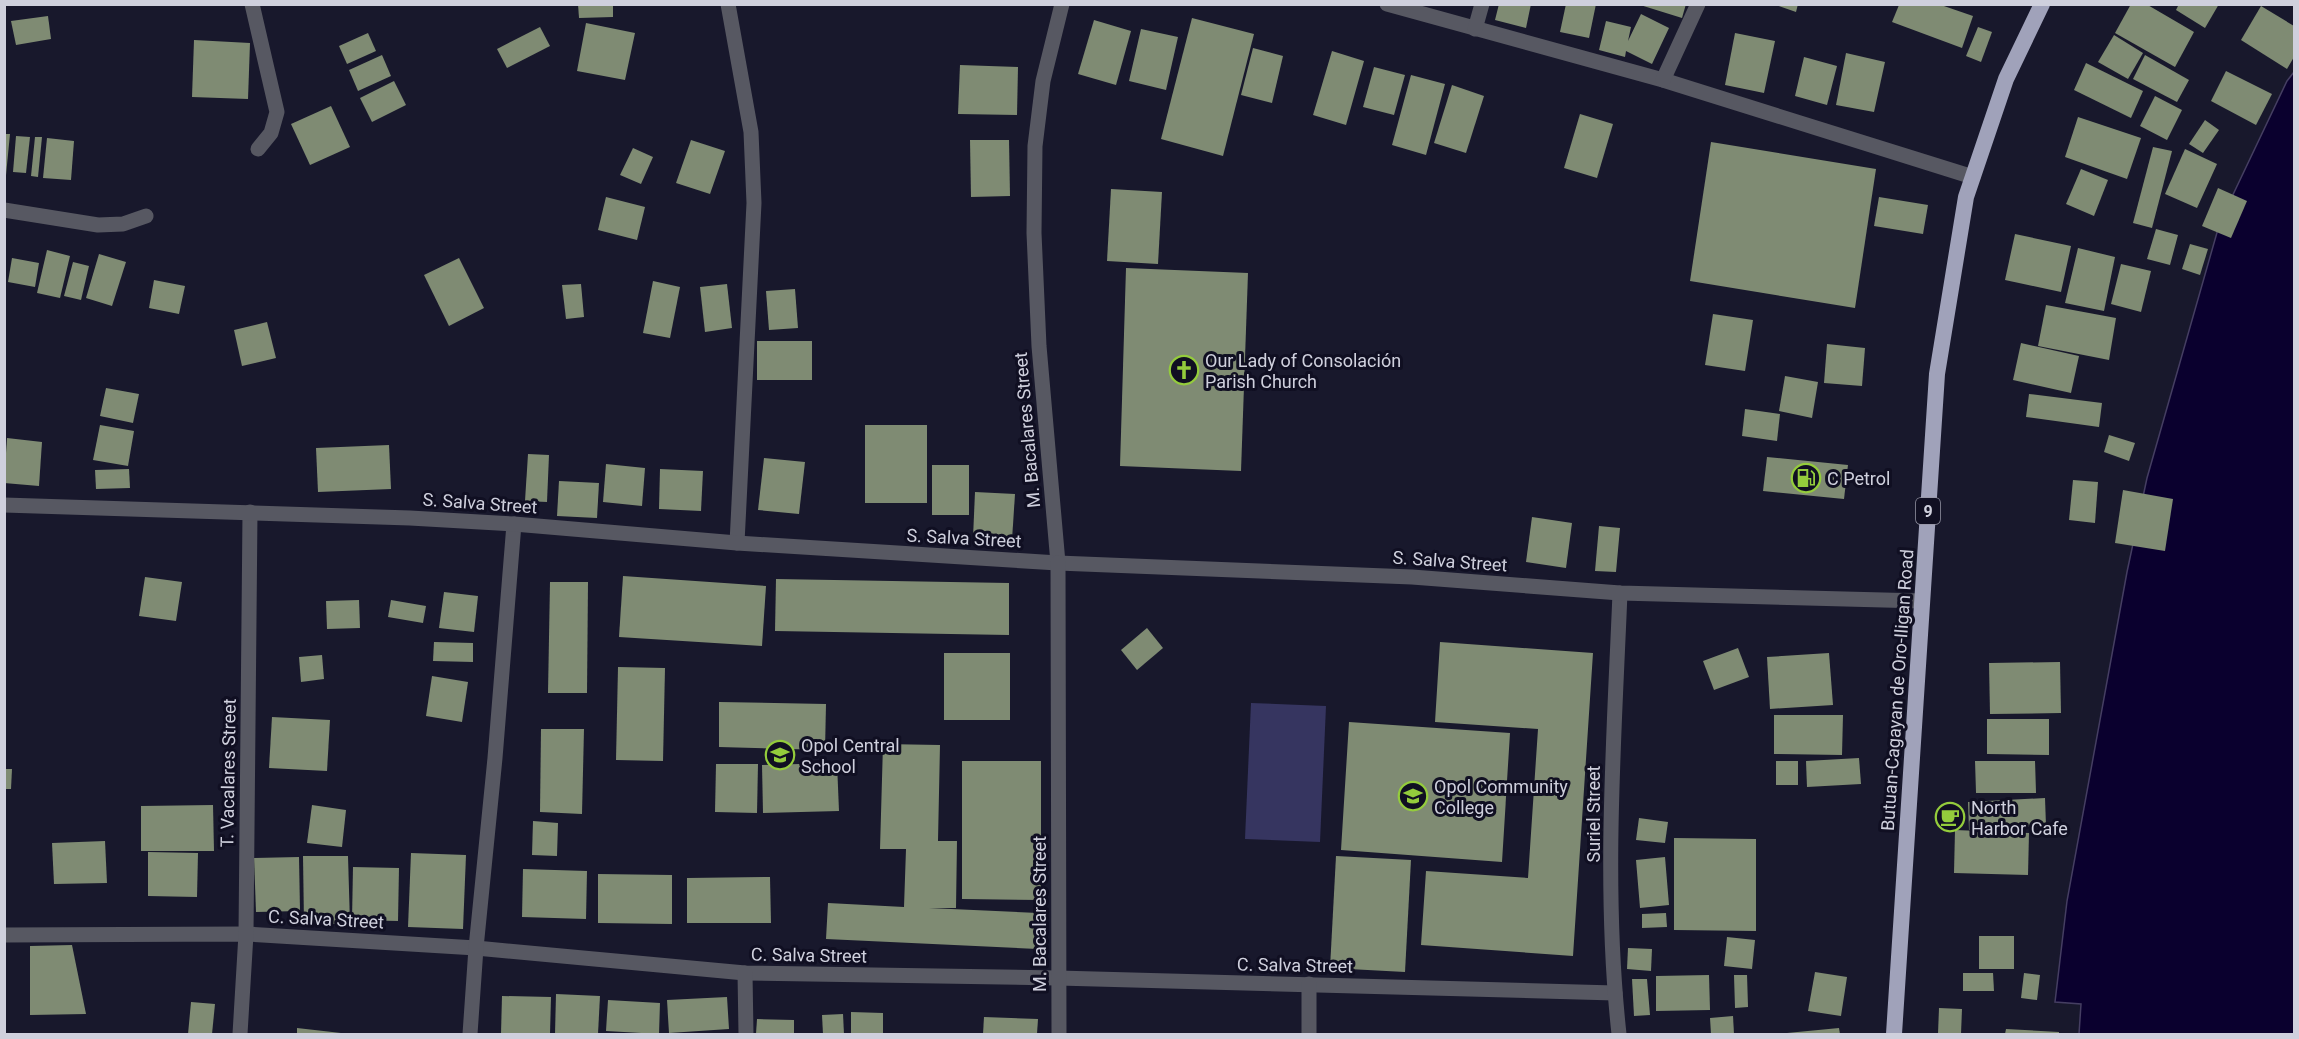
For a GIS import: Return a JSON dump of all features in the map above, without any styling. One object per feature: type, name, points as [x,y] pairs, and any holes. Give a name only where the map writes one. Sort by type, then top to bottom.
[{"type":"highway","name":"Butuan-Cagayan de Oro-Iligan Road","points":[[1894,1035],[1937,374],[1966,197],[2006,79],[2042,4]]},
{"type":"street","points":[[252,4],[277,112],[271,133],[258,149]]},
{"type":"street","points":[[728,4],[753,156],[754,203],[737,543]]},
{"type":"street","name":"M. Bacalares Street","points":[[1059,1035],[1058,563],[1039,346],[1034,222],[1035,146],[1043,81],[1062,4]]},
{"type":"street","points":[[1387,4],[1663,80],[1973,177]]},
{"type":"street","points":[[1475,29],[1482,4]]},
{"type":"street","points":[[1663,80],[1698,4]]},
{"type":"street","points":[[4,210],[98,225],[123,224],[146,216]]},
{"type":"street","name":"S. Salva Street","points":[[4,505],[250,512],[514,524],[737,543],[1058,563],[1412,577],[1620,593],[1922,601]]},
{"type":"street","name":"T. Vacalares Street","points":[[240,1035],[246,934],[250,512]]},
{"type":"street","points":[[470,1035],[514,524]]},
{"type":"street","name":"Suriel Street","points":[[1619,1035],[1615,993],[1611,803],[1620,593]]},
{"type":"street","name":"C. Salva Street","points":[[4,935],[246,934],[476,948],[745,973],[1058,978],[1615,993]]},
{"type":"street","points":[[745,973],[746,1035]]},
{"type":"street","points":[[1309,984],[1309,1035]]},
{"type":"shaded area","points":[[2294,72],[2294,1034],[2079,1034],[2081,1004],[2055,1002],[2067,901],[2127,572],[2147,478],[2220,222],[2287,81]]},
{"type":"shaded area","points":[[1251,703],[1326,706],[1320,842],[1245,839]]},
{"type":"building","points":[[578,4],[613,4],[613,17],[579,18]]},
{"type":"building","points":[[1499,4],[1531,4],[1526,28],[1495,20]]},
{"type":"building","points":[[1566,4],[1596,4],[1589,38],[1560,32]]},
{"type":"building","points":[[1637,4],[1686,4],[1682,18]]},
{"type":"building","points":[[1773,4],[1798,4],[1796,12]]},
{"type":"building","points":[[2131,4],[2146,4],[2194,32],[2175,67],[2115,33]]},
{"type":"building","points":[[2179,4],[2219,4],[2205,28],[2176,10]]},
{"type":"building","points":[[1899,5],[1941,5],[1973,16],[1962,48],[1892,22]]},
{"type":"building","points":[[2261,6],[2294,26],[2294,57],[2287,69],[2241,40]]},
{"type":"building","points":[[1641,14],[1669,28],[1652,64],[1626,51],[1625,57],[1599,50],[1606,21],[1631,27],[1628,41]]},
{"type":"building","points":[[48,16],[51,39],[16,45],[11,21]]},
{"type":"building","points":[[1192,18],[1254,34],[1223,156],[1161,139]]},
{"type":"building","points":[[1094,20],[1131,31],[1116,85],[1078,74]]},
{"type":"building","points":[[586,23],[635,33],[625,80],[577,71]]},
{"type":"building","points":[[540,27],[550,46],[507,68],[497,49]]},
{"type":"building","points":[[1978,27],[1992,32],[1981,62],[1966,56]]},
{"type":"building","points":[[1141,29],[1178,37],[1166,90],[1129,81]]},
{"type":"building","points":[[368,33],[376,51],[347,64],[339,46]]},
{"type":"building","points":[[1735,33],[1775,41],[1764,93],[1725,85]]},
{"type":"building","points":[[2114,35],[2143,53],[2128,79],[2098,62]]},
{"type":"building","points":[[194,40],[250,43],[248,99],[192,97]]},
{"type":"building","points":[[1253,48],[1283,56],[1272,103],[1241,95]]},
{"type":"building","points":[[1332,51],[1364,61],[1346,125],[1313,115]]},
{"type":"building","points":[[1846,53],[1885,62],[1874,112],[1836,105]]},
{"type":"building","points":[[382,55],[391,76],[358,91],[349,70]]},
{"type":"building","points":[[2145,55],[2189,80],[2177,102],[2133,79]]},
{"type":"building","points":[[1804,57],[1837,66],[1827,105],[1795,96]]},
{"type":"building","points":[[2086,63],[2143,91],[2131,118],[2074,90]]},
{"type":"building","points":[[960,65],[1018,67],[1017,115],[958,114]]},
{"type":"building","points":[[1374,67],[1405,75],[1394,115],[1363,107]]},
{"type":"building","points":[[2226,71],[2272,94],[2256,125],[2211,101]]},
{"type":"building","points":[[1411,75],[1445,84],[1426,155],[1392,145]]},
{"type":"building","points":[[394,81],[406,105],[372,122],[360,98]]},
{"type":"building","points":[[1452,85],[1484,96],[1466,153],[1434,143]]},
{"type":"building","points":[[2155,96],[2182,110],[2167,140],[2140,126]]},
{"type":"building","points":[[331,106],[350,147],[310,165],[291,124]]},
{"type":"building","points":[[1580,114],[1613,124],[1597,178],[1564,168]]},
{"type":"building","points":[[2078,117],[2141,138],[2127,179],[2065,157]]},
{"type":"building","points":[[2205,120],[2219,130],[2203,153],[2189,144]]},
{"type":"building","points":[[4,134],[10,134],[6,175],[4,175]]},
{"type":"building","points":[[16,136],[30,137],[26,173],[13,172]]},
{"type":"building","points":[[35,137],[42,137],[38,177],[31,176]]},
{"type":"building","points":[[47,138],[74,141],[71,180],[43,178]]},
{"type":"building","points":[[691,140],[725,151],[710,194],[676,183]]},
{"type":"building","points":[[970,140],[1009,140],[1010,196],[971,197]]},
{"type":"building","points":[[1711,142],[1876,169],[1855,308],[1690,281]]},
{"type":"building","points":[[2153,147],[2172,151],[2152,228],[2133,223]]},
{"type":"building","points":[[633,148],[653,157],[641,184],[620,175]]},
{"type":"building","points":[[2185,149],[2217,164],[2197,208],[2165,194]]},
{"type":"building","points":[[2081,169],[2108,180],[2094,216],[2066,204]]},
{"type":"building","points":[[2218,188],[2247,201],[2231,238],[2202,226]]},
{"type":"building","points":[[1111,189],[1162,192],[1158,264],[1107,261]]},
{"type":"building","points":[[606,197],[645,207],[637,240],[598,230]]},
{"type":"building","points":[[1879,197],[1928,205],[1923,234],[1874,226]]},
{"type":"building","points":[[2156,229],[2178,235],[2170,265],[2147,259]]},
{"type":"building","points":[[2015,234],[2071,246],[2061,292],[2005,280]]},
{"type":"building","points":[[2190,244],[2208,249],[2200,275],[2182,269]]},
{"type":"building","points":[[2078,248],[2115,257],[2104,311],[2065,303]]},
{"type":"building","points":[[47,250],[70,256],[60,298],[37,293]]},
{"type":"building","points":[[99,254],[126,262],[112,306],[86,298]]},
{"type":"building","points":[[12,258],[39,263],[35,287],[8,282]]},
{"type":"building","points":[[459,258],[484,308],[449,326],[424,275]]},
{"type":"building","points":[[73,262],[89,266],[81,300],[64,296]]},
{"type":"building","points":[[2121,264],[2151,271],[2141,312],[2111,304]]},
{"type":"building","name":"Our Lady of Consolación Parish Church","points":[[1126,268],[1248,273],[1241,471],[1120,466]]},
{"type":"building","points":[[154,280],[185,286],[179,314],[149,308]]},
{"type":"building","points":[[653,281],[680,287],[670,338],[643,333]]},
{"type":"building","points":[[581,284],[584,317],[566,319],[562,285]]},
{"type":"building","points":[[727,284],[732,328],[705,332],[700,287]]},
{"type":"building","points":[[795,289],[798,328],[769,330],[766,291]]},
{"type":"building","points":[[2046,305],[2116,318],[2109,360],[2038,346]]},
{"type":"building","points":[[1713,314],[1753,320],[1745,371],[1705,365]]},
{"type":"building","points":[[267,322],[276,358],[242,366],[234,330]]},
{"type":"building","points":[[757,341],[812,341],[812,380],[757,380]]},
{"type":"building","points":[[2021,343],[2079,356],[2071,393],[2013,380]]},
{"type":"building","points":[[1827,344],[1865,348],[1862,386],[1824,383]]},
{"type":"building","points":[[1785,376],[1818,382],[1812,418],[1779,411]]},
{"type":"building","points":[[106,388],[139,394],[133,423],[100,416]]},
{"type":"building","points":[[2029,394],[2102,403],[2099,427],[2026,417]]},
{"type":"building","points":[[1745,409],[1780,414],[1777,441],[1742,436]]},
{"type":"building","points":[[100,425],[134,431],[128,466],[93,460]]},
{"type":"building","points":[[865,425],[927,425],[927,503],[865,503]]},
{"type":"building","points":[[2109,435],[2135,443],[2129,461],[2104,452]]},
{"type":"building","points":[[7,438],[42,442],[39,486],[4,483]]},
{"type":"building","points":[[389,445],[391,489],[318,492],[316,448]]},
{"type":"building","points":[[528,454],[549,455],[547,502],[525,501]]},
{"type":"building","name":"C Petrol","points":[[1767,457],[1848,465],[1844,499],[1763,491]]},
{"type":"building","points":[[764,458],[805,462],[799,514],[758,510]]},
{"type":"building","points":[[606,464],[645,468],[642,506],[603,502]]},
{"type":"building","points":[[932,465],[969,465],[969,515],[932,515]]},
{"type":"building","points":[[129,469],[130,488],[96,489],[95,470]]},
{"type":"building","points":[[660,469],[703,471],[701,511],[659,509]]},
{"type":"building","points":[[2073,480],[2098,482],[2095,523],[2069,520]]},
{"type":"building","points":[[559,481],[599,483],[597,518],[557,516]]},
{"type":"building","points":[[2123,490],[2173,499],[2165,551],[2115,543]]},
{"type":"building","points":[[975,492],[1015,494],[1012,540],[973,538]]},
{"type":"building","points":[[1532,517],[1572,523],[1566,568],[1526,562]]},
{"type":"building","points":[[1599,526],[1620,528],[1616,572],[1595,571]]},
{"type":"building","points":[[623,576],[766,586],[762,646],[619,637]]},
{"type":"building","points":[[145,577],[182,582],[176,621],[139,616]]},
{"type":"building","points":[[776,579],[1009,583],[1009,635],[775,631]]},
{"type":"building","points":[[550,582],[588,582],[587,693],[548,693]]},
{"type":"building","points":[[444,592],[478,596],[474,632],[439,628]]},
{"type":"building","points":[[359,600],[360,628],[327,629],[326,601]]},
{"type":"building","points":[[391,600],[426,606],[423,623],[388,617]]},
{"type":"building","points":[[1147,628],[1163,648],[1137,670],[1121,650]]},
{"type":"building","points":[[434,642],[473,643],[473,662],[433,661]]},
{"type":"building","points":[[1440,642],[1593,653],[1573,956],[1421,945],[1426,871],[1528,878],[1538,729],[1435,722]]},
{"type":"building","points":[[1738,648],[1749,677],[1714,690],[1703,661]]},
{"type":"building","points":[[944,653],[1010,653],[1010,720],[944,720]]},
{"type":"building","points":[[1829,653],[1833,705],[1770,709],[1767,657]]},
{"type":"building","points":[[322,655],[324,679],[301,682],[299,657]]},
{"type":"building","points":[[2060,662],[2061,713],[1990,714],[1989,663]]},
{"type":"building","points":[[618,667],[665,668],[663,761],[616,760]]},
{"type":"building","points":[[432,676],[468,682],[462,722],[426,716]]},
{"type":"building","points":[[719,702],[826,704],[825,750],[719,747]]},
{"type":"building","points":[[1774,715],[1843,715],[1842,755],[1774,754]]},
{"type":"building","points":[[272,717],[330,720],[327,771],[269,768]]},
{"type":"building","points":[[1987,719],[2049,719],[2049,755],[1987,754]]},
{"type":"building","points":[[1349,722],[1510,733],[1502,862],[1341,850]]},
{"type":"building","points":[[541,729],[584,729],[582,814],[540,812]]},
{"type":"building","points":[[883,744],[940,745],[938,841],[957,841],[956,908],[929,908],[1038,913],[1037,949],[826,939],[828,903],[904,907],[906,849],[880,849]]},
{"type":"building","points":[[1859,758],[1861,784],[1807,787],[1806,761]]},
{"type":"building","points":[[962,761],[1041,761],[1041,900],[962,899]]},
{"type":"building","points":[[1776,761],[1798,761],[1798,785],[1776,785]]},
{"type":"building","points":[[1975,761],[2035,761],[2036,793],[1976,793]]},
{"type":"building","points":[[837,763],[839,811],[763,813],[762,765]]},
{"type":"building","points":[[716,764],[758,764],[757,813],[715,812]]},
{"type":"building","points":[[4,769],[12,769],[11,789],[4,789]]},
{"type":"building","points":[[2045,798],[2046,826],[1969,830],[1968,802]]},
{"type":"building","points":[[213,805],[214,851],[141,851],[141,806]]},
{"type":"building","points":[[312,805],[346,810],[342,847],[307,843]]},
{"type":"building","points":[[1639,818],[1668,822],[1665,843],[1636,840]]},
{"type":"building","points":[[533,821],[558,823],[557,856],[532,855]]},
{"type":"building","points":[[1955,830],[2029,833],[2028,875],[1954,873]]},
{"type":"building","points":[[1674,838],[1756,839],[1756,931],[1674,930]]},
{"type":"building","points":[[105,841],[107,883],[54,884],[52,843]]},
{"type":"building","points":[[148,852],[198,853],[197,897],[148,896]]},
{"type":"building","points":[[411,853],[466,855],[463,929],[408,927]]},
{"type":"building","points":[[303,856],[348,856],[350,924],[304,924]]},
{"type":"building","points":[[1336,856],[1411,860],[1405,972],[1330,968]]},
{"type":"building","points":[[299,857],[300,911],[256,912],[254,858]]},
{"type":"building","points":[[1665,857],[1669,905],[1640,908],[1636,860]]},
{"type":"building","points":[[353,867],[399,868],[398,921],[352,920]]},
{"type":"building","points":[[523,869],[587,871],[586,919],[522,917]]},
{"type":"building","points":[[598,874],[672,875],[672,924],[598,923]]},
{"type":"building","points":[[770,877],[771,923],[687,923],[687,878]]},
{"type":"building","points":[[1666,913],[1667,927],[1642,928],[1642,914]]},
{"type":"building","points":[[1979,936],[2014,936],[2014,969],[1979,969]]},
{"type":"building","points":[[1727,937],[1755,940],[1752,969],[1724,966]]},
{"type":"building","points":[[72,945],[86,1014],[30,1015],[30,946]]},
{"type":"building","points":[[1628,948],[1652,949],[1651,971],[1627,969]]},
{"type":"building","points":[[1815,972],[1847,977],[1841,1016],[1808,1011]]},
{"type":"building","points":[[1963,973],[1993,973],[1994,991],[1963,991]]},
{"type":"building","points":[[2024,973],[2040,975],[2037,1000],[2021,998]]},
{"type":"building","points":[[1709,975],[1710,1010],[1656,1011],[1656,976]]},
{"type":"building","points":[[1734,975],[1747,975],[1748,1007],[1735,1008]]},
{"type":"building","points":[[1632,979],[1647,979],[1650,1015],[1634,1016]]},
{"type":"building","points":[[556,994],[600,996],[598,1034],[555,1034]]},
{"type":"building","points":[[502,996],[551,997],[550,1034],[501,1034]]},
{"type":"building","points":[[727,997],[729,1029],[669,1033],[667,1000]]},
{"type":"building","points":[[608,1000],[660,1003],[659,1034],[606,1031]]},
{"type":"building","points":[[191,1002],[215,1004],[212,1034],[188,1034]]},
{"type":"building","points":[[1939,1008],[1962,1009],[1961,1034],[1938,1034]]},
{"type":"building","points":[[851,1012],[883,1013],[883,1034],[851,1034]]},
{"type":"building","points":[[843,1014],[844,1034],[823,1034],[822,1015]]},
{"type":"building","points":[[1733,1016],[1734,1034],[1711,1034],[1710,1018]]},
{"type":"building","points":[[984,1017],[1038,1019],[1037,1034],[983,1034]]},
{"type":"building","points":[[757,1019],[794,1020],[794,1034],[756,1034]]},
{"type":"building","points":[[297,1028],[341,1033],[341,1034],[297,1034]]},
{"type":"building","points":[[1839,1028],[1840,1034],[1787,1033]]},
{"type":"building","points":[[2006,1029],[2059,1032],[2059,1034],[2005,1034]]},
{"type":"place","name":"Our Lady of Consolación Parish Church","points":[[1184,370]]},
{"type":"place","name":"C Petrol","points":[[1806,478]]},
{"type":"place","name":"Opol Central School","points":[[780,755]]},
{"type":"place","name":"Opol Community College","points":[[1413,796]]},
{"type":"place","name":"North Harbor Cafe","points":[[1950,817]]}]
